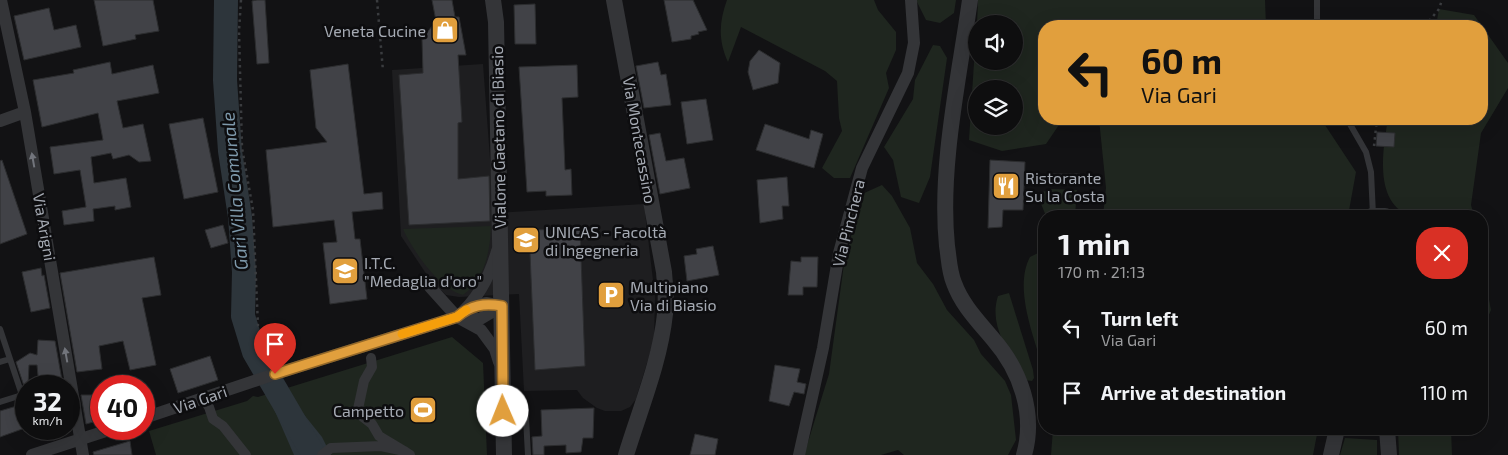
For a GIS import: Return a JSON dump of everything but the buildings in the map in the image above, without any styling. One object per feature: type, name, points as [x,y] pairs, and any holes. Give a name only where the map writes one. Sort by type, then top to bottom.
[{"type":"street","name":"Via Arigni","points":[[0,0],[25,112],[83,455]]},
{"type":"street","name":"Vialone Gaetano di Biasio","points":[[493,0],[496,22],[504,455]]},
{"type":"street","name":"Via Montecassino","points":[[614,0],[664,272],[665,292],[665,313],[660,343],[626,455]]},
{"type":"street","name":"Via Pinchera","points":[[799,455],[824,348],[839,253],[862,168],[908,73],[914,42],[911,0]]},
{"type":"street","points":[[970,0],[947,166],[945,209],[949,265],[961,299],[1013,366],[1020,381],[1025,399],[1028,426],[1024,455]]},
{"type":"street","points":[[0,121],[25,112]]},
{"type":"street","points":[[461,314],[488,277],[501,239]]},
{"type":"street","points":[[430,287],[481,330],[495,349],[503,377]]},
{"type":"street","name":"Via Gari","points":[[155,414],[461,314],[480,319],[502,306]]},
{"type":"street","points":[[371,358],[372,366],[364,381],[358,409],[363,417],[372,424],[379,436],[407,453]]},
{"type":"street","points":[[202,398],[213,419],[223,426],[246,455]]},
{"type":"street","points":[[1331,455],[1336,435]]},
{"type":"street","points":[[1387,435],[1389,455]]},
{"type":"street","points":[[32,455],[90,437]]},
{"type":"street","points":[[322,455],[331,448],[381,446],[407,453]]},
{"type":"lane","points":[[1317,0],[1318,20]]},
{"type":"lane","points":[[1350,125],[1366,152],[1376,210]]},
{"type":"lane","points":[[0,328],[22,395],[0,402]]},
{"type":"lane","points":[[0,362],[10,358]]},
{"type":"lane","points":[[503,411],[526,418],[528,455]]},
{"type":"path","points":[[241,0],[239,31],[242,148],[252,210],[258,326],[275,374]]},
{"type":"path","points":[[377,0],[383,71]]},
{"type":"path","points":[[1430,20],[1439,9],[1442,0]]},
{"type":"shaded area","points":[[727,0],[874,0],[878,10],[896,32],[896,50],[886,73],[889,88],[850,178],[834,178],[822,168],[842,131],[839,118],[837,81],[825,71],[741,27],[728,62],[721,39],[722,16]]},
{"type":"shaded area","points":[[916,0],[956,0],[954,13],[940,23],[926,20]]},
{"type":"shaded area","points":[[978,0],[1265,0],[1266,20],[1038,20],[1038,125],[1059,125],[1046,144],[1002,151],[969,140],[969,135],[1023,135],[1023,80],[973,80],[974,70],[1023,70],[1023,15],[977,15]]},
{"type":"shaded area","points":[[1439,9],[1474,15],[1478,20],[1437,20]]},
{"type":"shaded area","points":[[1488,35],[1508,63],[1508,88],[1488,121]]},
{"type":"shaded area","points":[[933,45],[940,46],[947,58],[930,177],[919,203],[901,197],[893,160],[884,147],[913,99],[915,80]]},
{"type":"shaded area","name":"UNICAS - Facoltà di Ingegneria","points":[[483,64],[494,213],[644,204],[655,297],[654,340],[636,399],[630,407],[621,411],[605,411],[597,408],[583,398],[577,390],[524,391],[519,294],[459,297],[446,295],[431,281],[401,236],[392,70]]},
{"type":"shaded area","points":[[1100,125],[1325,125],[1356,172],[1349,210],[1104,210],[1106,188]]},
{"type":"shaded area","points":[[1387,125],[1486,125],[1481,133],[1471,205],[1472,210],[1399,209],[1391,200],[1386,188],[1383,174]]},
{"type":"shaded area","points":[[882,185],[892,196],[910,228],[917,263],[933,284],[947,310],[974,340],[981,354],[1005,381],[1011,395],[1016,440],[1008,455],[904,455],[898,450],[881,455],[804,455],[829,374],[844,264],[862,194]]},
{"type":"shaded area","points":[[1051,189],[1077,190],[1075,210],[1044,210],[1037,194]]},
{"type":"shaded area","points":[[491,226],[488,255],[485,264],[477,281],[463,295],[445,285],[436,277],[413,248],[403,229]]},
{"type":"shaded area","points":[[1038,253],[1038,353],[1027,314],[1025,299],[1025,270],[1030,257]]},
{"type":"shaded area","points":[[1009,293],[1033,370],[1034,378],[1032,381],[1025,380],[1007,350],[998,329],[996,307],[998,296]]},
{"type":"shaded area","points":[[1488,294],[1491,310],[1488,317]]},
{"type":"shaded area","points":[[452,337],[483,363],[487,455],[156,455],[152,440],[155,440],[155,429],[247,401],[253,396],[258,397]]},
{"type":"shaded area","points":[[281,390],[289,396],[322,437],[331,455],[294,455],[271,402],[272,396]]},
{"type":"shaded area","points":[[1053,435],[1317,435],[1313,455],[1051,455]]},
{"type":"shaded area","points":[[1398,435],[1451,435],[1452,455],[1399,455]]},
{"type":"shaded area","points":[[1345,438],[1377,440],[1377,455],[1340,455]]},
{"type":"waterway","name":"Gari Villa Comunale","points":[[226,0],[225,80],[230,151],[240,217],[244,272],[243,316],[254,352],[314,455]]},
{"type":"slow traffic","points":[[402,334],[457,317],[466,310]]},
{"type":"place","name":"Veneta Cucine","points":[[445,30]]},
{"type":"place","name":"Ristorante Su la Costa","points":[[1006,186]]},
{"type":"place","name":"UNICAS - Facoltà di Ingegneria","points":[[526,240]]},
{"type":"place","name":"I.T.C. \"Medaglia d'oro\"","points":[[345,271]]},
{"type":"place","name":"Multipiano Via di Biasio","points":[[611,295]]},
{"type":"place","name":"Campetto","points":[[423,410]]},
{"type":"route","points":[[275,374],[457,317],[478,304],[492,304],[502,306],[503,411]]}]
